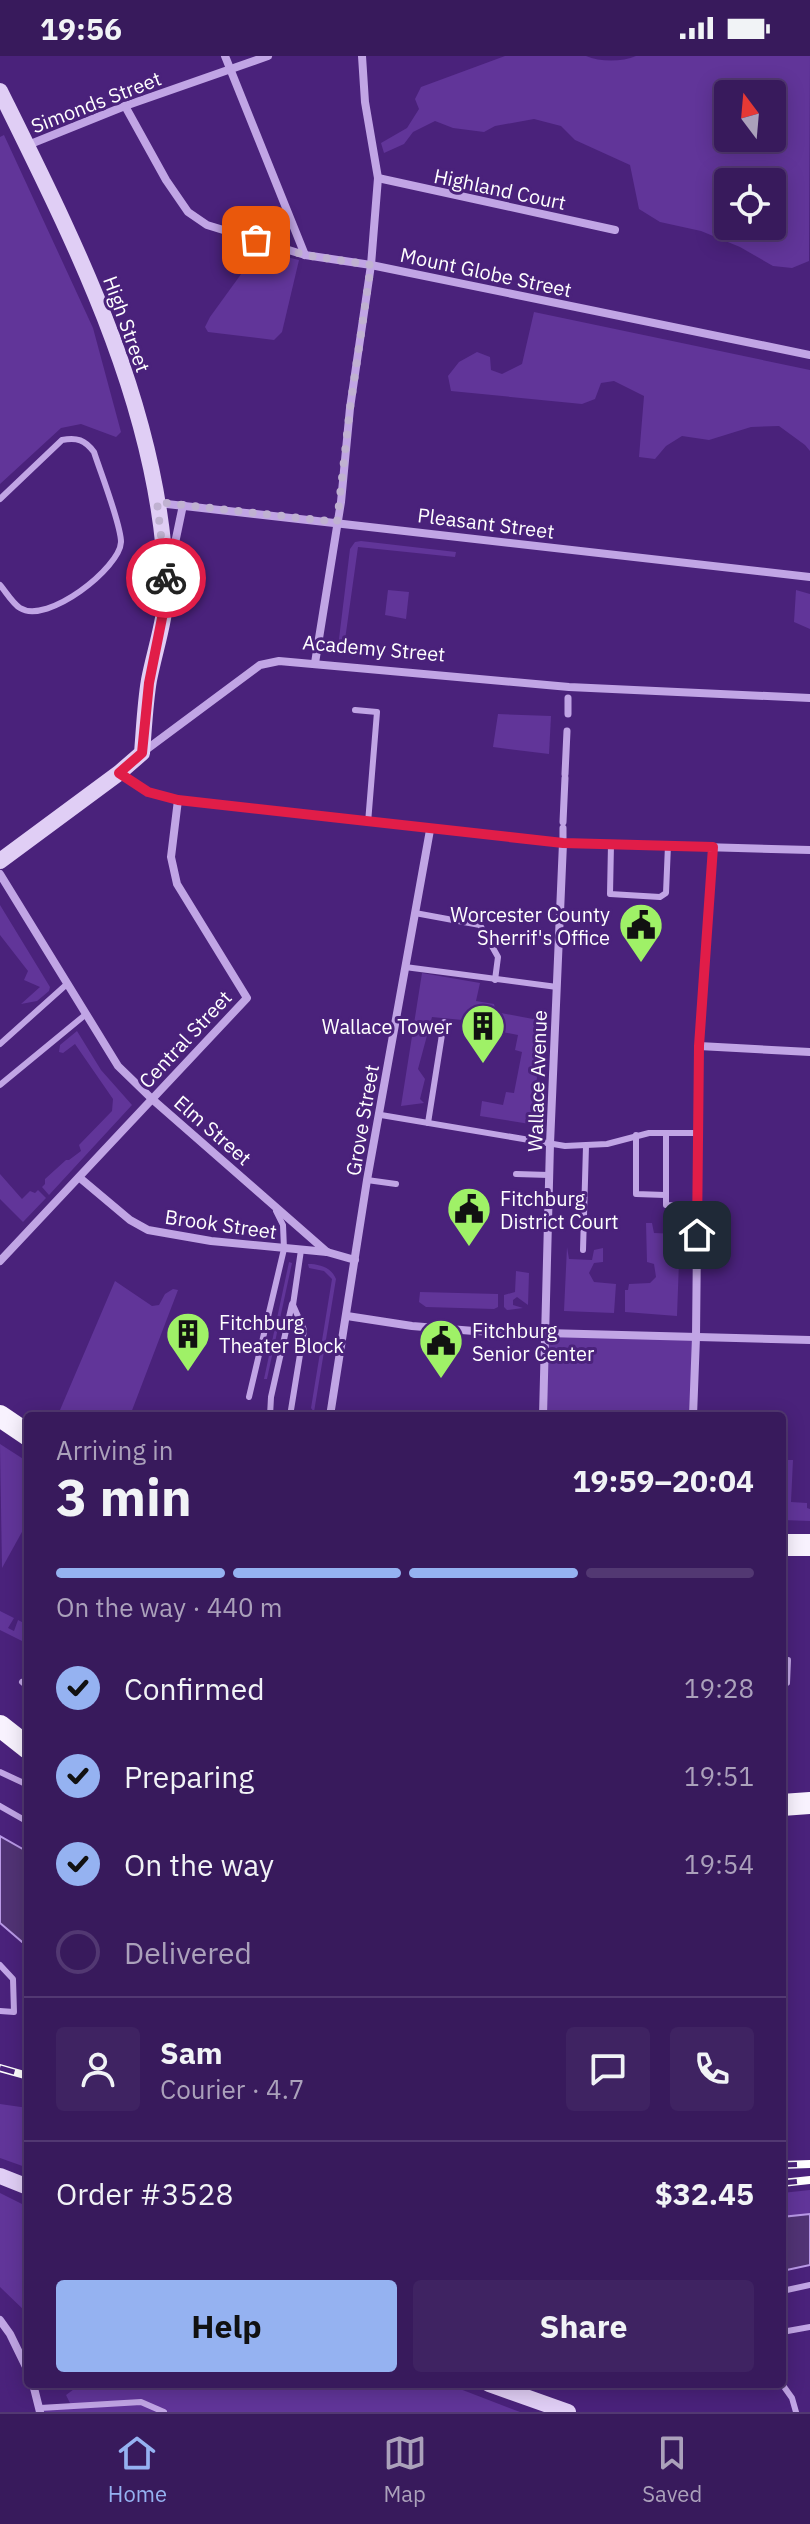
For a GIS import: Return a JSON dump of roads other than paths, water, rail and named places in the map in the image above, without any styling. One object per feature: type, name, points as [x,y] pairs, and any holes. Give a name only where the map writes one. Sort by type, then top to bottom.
[{"type":"highway","points":[[0,1416],[24,1432]]},
{"type":"highway","points":[[786,1545],[810,1545]]},
{"type":"highway","points":[[0,1726],[24,1745]]},
{"type":"highway","points":[[786,1805],[810,1803]]},
{"type":"main road","name":"High Street","points":[[0,91],[85,270],[116,348],[157,502],[166,586],[149,683],[142,753]]},
{"type":"main road","name":"Academy Street","points":[[0,861],[142,753]]},
{"type":"main road","points":[[0,2176],[24,2185]]},
{"type":"main road","points":[[500,2388],[568,2412]]},
{"type":"street","points":[[225,56],[305,255]]},
{"type":"street","name":"Simonds Street","points":[[27,146],[125,106],[268,56]]},
{"type":"street","points":[[315,663],[371,265],[378,178],[365,102],[362,56]]},
{"type":"street","name":"Mount Globe Street","points":[[125,106],[166,180],[188,212],[207,225],[305,255],[371,265],[810,355]]},
{"type":"street","name":"Highland Court","points":[[378,178],[615,230]]},
{"type":"street","name":"Pleasant Street","points":[[157,502],[810,577]]},
{"type":"street","name":"High Street","points":[[166,586],[183,505]]},
{"type":"street","name":"Academy Street","points":[[142,753],[260,665],[279,661],[569,687],[810,698]]},
{"type":"street","points":[[568,698],[568,714]]},
{"type":"street","points":[[563,843],[567,731]]},
{"type":"street","points":[[119,773],[148,792],[178,800],[430,830],[563,843],[810,850]]},
{"type":"street","name":"Central Street","points":[[0,1261],[247,998],[177,884],[171,857],[178,800]]},
{"type":"street","name":"Grove Street","points":[[331,1412],[367,1180],[430,830]]},
{"type":"street","name":"Wallace Avenue","points":[[543,1412],[550,1144],[563,843]]},
{"type":"street","points":[[693,1412],[699,1046],[713,847]]},
{"type":"street","name":"Elm Street","points":[[0,874],[118,1066],[327,1252],[355,1260]]},
{"type":"street","points":[[699,1046],[810,1052]]},
{"type":"street","name":"Brook Street","points":[[80,1178],[130,1220],[148,1230],[211,1241],[327,1252]]},
{"type":"street","points":[[347,1316],[474,1331],[810,1340]]},
{"type":"street","points":[[0,2320],[24,2363]]},
{"type":"street","points":[[34,2388],[40,2410]]},
{"type":"lane","points":[[0,499],[62,440],[79,439],[87,442],[94,452],[121,542],[114,562],[68,600],[52,608],[20,608],[0,585]]},
{"type":"lane","points":[[355,710],[377,712],[368,823]]},
{"type":"lane","points":[[611,844],[610,894],[660,897],[666,893],[668,845]]},
{"type":"lane","points":[[415,913],[480,925],[498,957],[495,980]]},
{"type":"lane","points":[[405,967],[557,987]]},
{"type":"lane","points":[[0,1044],[67,984]]},
{"type":"lane","points":[[1,1083],[85,1015]]},
{"type":"lane","points":[[428,1123],[444,1022]]},
{"type":"lane","points":[[381,1115],[550,1144],[586,1146],[607,1144],[636,1135],[698,1133]]},
{"type":"lane","points":[[666,1133],[666,1205],[698,1207]]},
{"type":"lane","points":[[636,1135],[636,1194],[665,1195]]},
{"type":"lane","points":[[583,1250],[586,1146]]},
{"type":"lane","points":[[516,1174],[549,1175]]},
{"type":"lane","points":[[367,1180],[396,1184]]},
{"type":"lane","points":[[249,1397],[284,1249],[283,1225],[268,1200]]},
{"type":"lane","points":[[270,1412],[301,1250]]},
{"type":"lane","points":[[291,1412],[304,1330],[293,1301]]},
{"type":"lane","points":[[786,1684],[788,1660]]},
{"type":"lane","points":[[0,1772],[24,1783]]},
{"type":"lane","points":[[0,1806],[24,1820]]},
{"type":"lane","points":[[0,1965],[13,1979],[14,2012],[0,2011]]},
{"type":"lane","points":[[786,2290],[810,2285]]},
{"type":"lane","points":[[786,2331],[810,2327]]},
{"type":"lane","points":[[785,2388],[796,2412]]},
{"type":"lane","points":[[40,2410],[141,2402],[164,2412]]},
{"type":"lane","points":[[108,2403],[108,2412]]},
{"type":"railway","points":[[0,2068],[24,2075]]},
{"type":"railway","points":[[786,2165],[810,2164]]},
{"type":"railway","points":[[786,2183],[810,2180]]},
{"type":"place","name":"Worcester County Sherrif's Office","points":[[641,964]]},
{"type":"place","name":"Wallace Tower","points":[[483,1065]]},
{"type":"place","name":"Fitchburg District Court","points":[[469,1248]]},
{"type":"place","name":"Fitchburg Theater Block","points":[[188,1373]]},
{"type":"place","name":"Fitchburg Senior Center","points":[[441,1380]]}]
